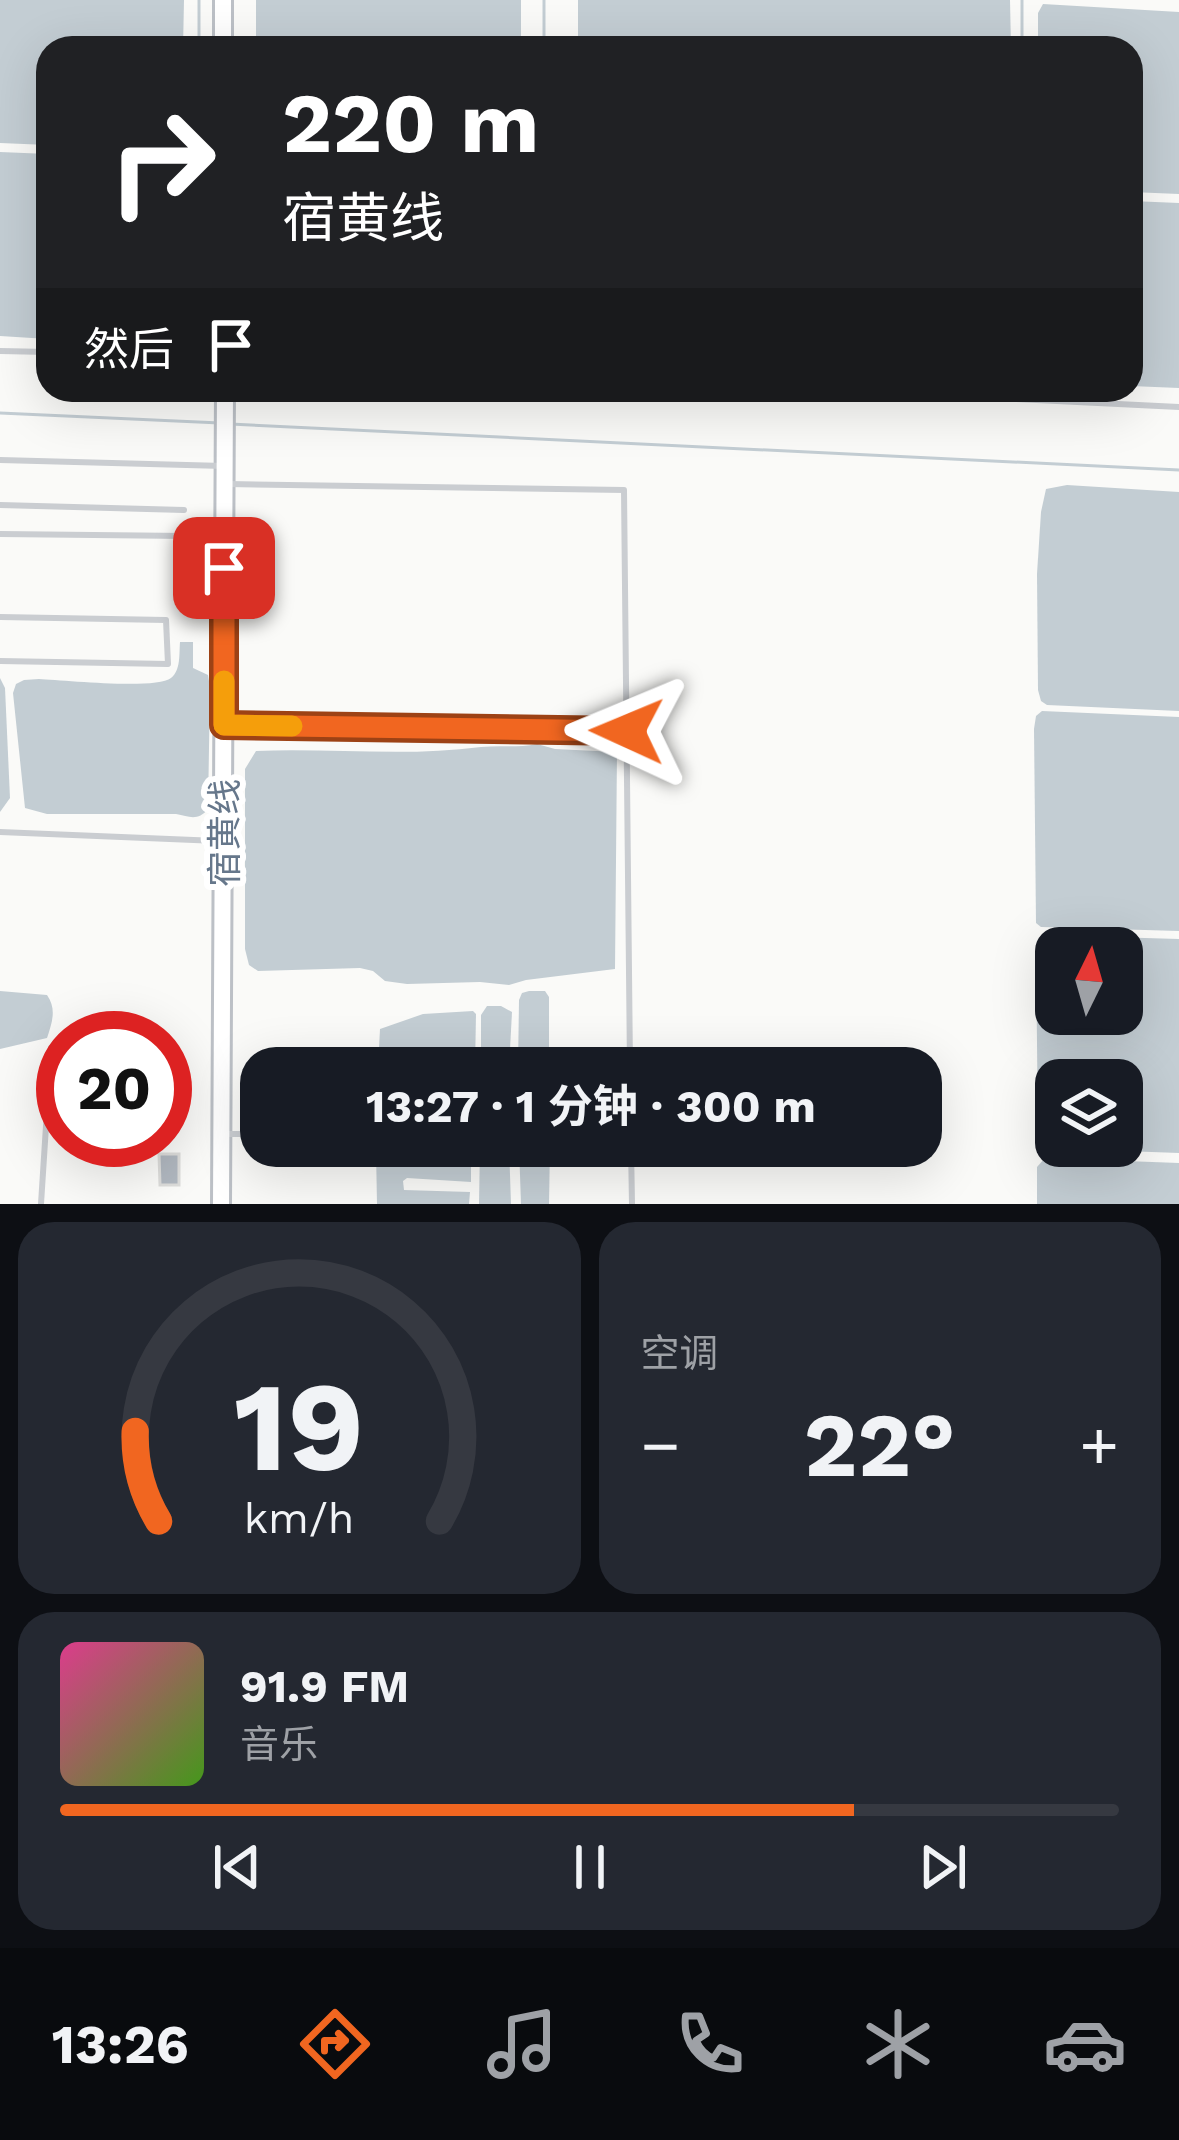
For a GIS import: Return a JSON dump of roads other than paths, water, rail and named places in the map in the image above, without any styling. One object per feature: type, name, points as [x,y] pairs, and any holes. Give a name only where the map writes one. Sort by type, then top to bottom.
[{"type":"main road","points":[[223,0],[223,36]]},
{"type":"main road","name":"宿黄线","points":[[221,1204],[225,402]]},
{"type":"lane","points":[[0,351],[36,352]]},
{"type":"lane","points":[[1078,402],[1179,407]]},
{"type":"lane","points":[[0,460],[624,490],[630,1047]]},
{"type":"lane","points":[[0,505],[184,509]]},
{"type":"lane","points":[[0,534],[187,536],[189,607],[224,610]]},
{"type":"lane","points":[[0,617],[166,620],[168,664],[0,661]]},
{"type":"lane","points":[[224,725],[627,731]]},
{"type":"lane","points":[[0,832],[224,841]]},
{"type":"lane","points":[[222,1134],[240,1134]]},
{"type":"lane","points":[[40,1204],[43,1167]]},
{"type":"lane","points":[[631,1167],[632,1204]]},
{"type":"waterway","points":[[199,0],[199,36]]},
{"type":"waterway","points":[[544,0],[544,36]]},
{"type":"waterway","points":[[1022,0],[1022,36]]},
{"type":"waterway","points":[[0,413],[220,423]]},
{"type":"waterway","points":[[230,424],[1179,470]]}]
